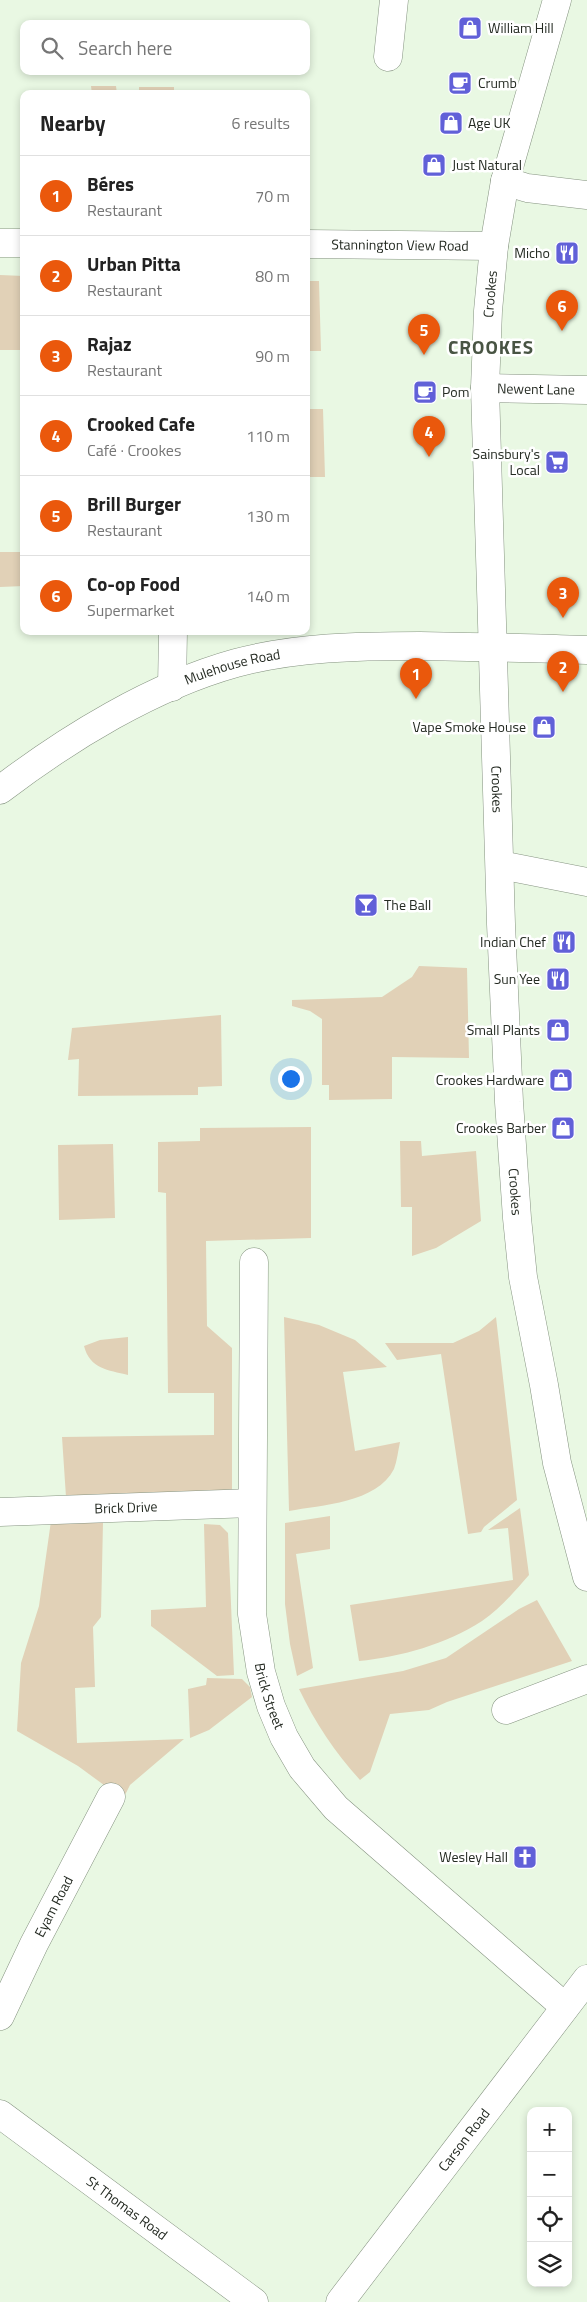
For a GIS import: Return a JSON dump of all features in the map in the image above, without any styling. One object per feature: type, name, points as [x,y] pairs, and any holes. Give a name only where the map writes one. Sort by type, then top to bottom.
[{"type":"street","points":[[388,57],[394,0]]},
{"type":"street","name":"Crookes","points":[[557,0],[505,181],[494,246],[488,311],[485,388],[509,1102],[523,1277],[557,1463],[587,1577]]},
{"type":"street","points":[[505,181],[527,188],[587,195]]},
{"type":"street","points":[[0,243],[20,243]]},
{"type":"street","name":"Stannington View Road","points":[[310,244],[494,246]]},
{"type":"street","name":"Newent Lane","points":[[485,388],[587,390]]},
{"type":"street","points":[[172,687],[173,635]]},
{"type":"street","name":"Mulehouse Road","points":[[0,790],[84,732],[125,709],[172,687],[236,663],[325,648],[379,646],[587,650]]},
{"type":"street","points":[[500,865],[587,882]]},
{"type":"street","name":"Brick Street","points":[[254,1262],[252,1591],[257,1654],[271,1706],[284,1737],[298,1761],[323,1795],[348,1820],[565,2007]]},
{"type":"street","name":"Brick Drive","points":[[0,1512],[252,1503]]},
{"type":"street","points":[[506,1710],[587,1679]]},
{"type":"street","name":"Eyam Road","points":[[0,2016],[34,1944],[111,1797]]},
{"type":"street","name":"Carson Road","points":[[340,2302],[587,1979]]},
{"type":"street","name":"St Thomas Road","points":[[0,2114],[254,2302]]},
{"type":"shaded area","points":[[91,86],[116,86],[116,90],[92,90]]},
{"type":"shaded area","points":[[139,87],[174,87],[174,90],[139,90]]},
{"type":"shaded area","points":[[0,275],[20,276],[20,350],[0,350]]},
{"type":"shaded area","points":[[310,281],[319,281],[321,351],[310,351]]},
{"type":"shaded area","points":[[310,409],[323,409],[325,477],[310,477]]},
{"type":"shaded area","points":[[0,552],[20,552],[20,586],[0,587]]},
{"type":"shaded area","points":[[419,966],[467,968],[469,1058],[392,1057],[392,1099],[329,1100],[329,1085],[322,1085],[322,1019],[310,1011],[292,1006],[292,1000],[382,997],[412,977]]},
{"type":"shaded area","points":[[221,1015],[222,1086],[198,1087],[198,1095],[78,1096],[79,1059],[68,1060],[72,1028]]},
{"type":"shaded area","points":[[311,1127],[311,1238],[206,1241],[207,1326],[232,1348],[232,1490],[66,1497],[62,1437],[214,1435],[214,1393],[168,1393],[166,1193],[158,1192],[158,1142],[200,1141],[200,1128]]},
{"type":"shaded area","points":[[400,1141],[421,1141],[422,1156],[476,1151],[481,1221],[436,1248],[412,1256],[412,1207],[401,1207]]},
{"type":"shaded area","points":[[113,1144],[115,1218],[59,1220],[58,1145]]},
{"type":"shaded area","points":[[284,1317],[319,1325],[355,1340],[387,1367],[343,1372],[355,1451],[400,1442],[394,1469],[386,1480],[362,1496],[332,1504],[289,1511]]},
{"type":"shaded area","points":[[496,1317],[517,1500],[484,1527],[481,1532],[468,1534],[441,1354],[397,1360],[385,1343],[453,1343],[479,1331]]},
{"type":"shaded area","points":[[128,1337],[128,1375],[107,1370],[95,1364],[87,1354],[84,1346],[100,1340]]},
{"type":"shaded area","points":[[520,1508],[529,1575],[501,1605],[482,1621],[438,1643],[407,1653],[359,1661],[350,1605],[513,1580],[508,1528],[488,1530]]},
{"type":"shaded area","points":[[330,1516],[330,1549],[296,1554],[313,1668],[297,1676],[290,1644],[285,1604],[285,1523]]},
{"type":"shaded area","points":[[51,1521],[103,1522],[101,1617],[93,1627],[95,1687],[75,1688],[77,1743],[184,1739],[130,1785],[123,1799],[78,1766],[17,1731],[21,1663],[39,1606]]},
{"type":"shaded area","points":[[204,1524],[220,1525],[228,1533],[234,1675],[217,1676],[151,1626],[151,1610],[206,1607]]},
{"type":"shaded area","points":[[537,1600],[572,1661],[447,1702],[429,1710],[390,1714],[370,1772],[360,1780],[326,1737],[299,1689],[403,1671],[446,1658],[519,1609]]},
{"type":"shaded area","points":[[207,1678],[242,1679],[250,1687],[252,1697],[209,1730],[190,1738],[188,1689],[206,1685]]},
{"type":"place","name":"William Hill","points":[[470,28]]},
{"type":"place","name":"Crumb","points":[[460,83]]},
{"type":"place","name":"Age UK","points":[[451,123]]},
{"type":"place","name":"Just Natural","points":[[434,165]]},
{"type":"place","name":"Micho","points":[[567,253]]},
{"type":"place","name":"Co-op Food","points":[[562,331]]},
{"type":"place","name":"Brill Burger","points":[[424,355]]},
{"type":"place","name":"Pom","points":[[425,392]]},
{"type":"place","name":"Crooked Cafe","points":[[429,457]]},
{"type":"place","name":"Sainsbury's Local","points":[[557,462]]},
{"type":"place","name":"Rajaz","points":[[563,618]]},
{"type":"place","name":"Urban Pitta","points":[[563,692]]},
{"type":"place","name":"Béres","points":[[416,699]]},
{"type":"place","name":"Vape Smoke House","points":[[544,727]]},
{"type":"place","name":"The Ball","points":[[366,905]]},
{"type":"place","name":"Indian Chef","points":[[564,942]]},
{"type":"place","name":"Sun Yee","points":[[558,979]]},
{"type":"place","name":"Small Plants","points":[[558,1030]]},
{"type":"place","name":"Crookes Hardware","points":[[561,1080]]},
{"type":"place","name":"Crookes Barber","points":[[563,1128]]},
{"type":"place","name":"Wesley Hall","points":[[525,1857]]},
{"type":"district","name":"CROOKES","points":[[491,347]]}]
